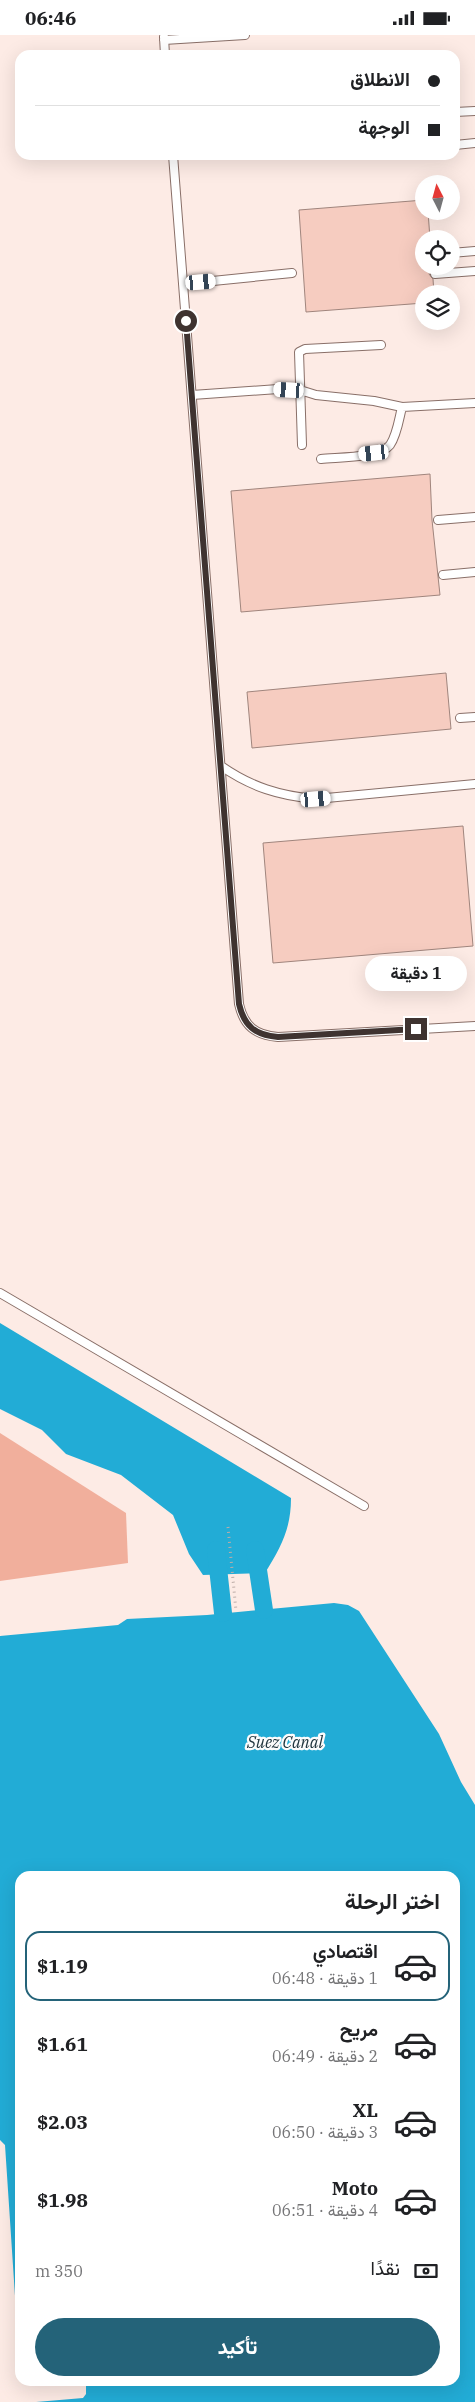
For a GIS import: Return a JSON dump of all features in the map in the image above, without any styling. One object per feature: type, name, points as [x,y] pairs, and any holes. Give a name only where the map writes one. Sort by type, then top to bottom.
[{"type":"lane","points":[[165,50],[164,37],[245,35]]},
{"type":"lane","points":[[460,112],[475,111]]},
{"type":"lane","points":[[460,144],[475,143]]},
{"type":"lane","points":[[173,160],[239,1004],[242,1018],[251,1029],[264,1036],[278,1037],[475,1026]]},
{"type":"lane","points":[[460,252],[475,251]]},
{"type":"lane","points":[[460,272],[475,271]]},
{"type":"lane","points":[[183,283],[292,273]]},
{"type":"lane","points":[[302,445],[298,355],[301,350],[381,345]]},
{"type":"lane","points":[[192,395],[278,389],[300,390],[316,395],[374,401],[402,407],[475,403]]},
{"type":"lane","points":[[321,459],[374,453],[386,448],[394,437],[402,407]]},
{"type":"lane","points":[[438,520],[475,517]]},
{"type":"lane","points":[[443,575],[475,572]]},
{"type":"lane","points":[[460,718],[475,717]]},
{"type":"lane","points":[[220,766],[242,780],[266,791],[290,797],[316,799],[475,784]]},
{"type":"lane","points":[[0,1293],[364,1506]]},
{"type":"path","points":[[228,1527],[236,1611]]},
{"type":"shaded area","points":[[0,1433],[126,1513],[128,1563],[0,1581]]},
{"type":"water","points":[[0,1323],[291,1498],[291,1509],[284,1537],[265,1573],[203,1575],[189,1554],[173,1515],[121,1475],[66,1454],[42,1430],[0,1409]]},
{"type":"water","name":"Suez Canal","points":[[334,1603],[348,1605],[359,1611],[439,1734],[461,1782],[475,1805],[475,2402],[36,2402],[83,2398],[86,2394],[86,2386],[460,2386],[460,1871],[15,1871],[15,2296],[5,2145],[0,2140],[0,1636],[118,1625],[127,1619],[207,1615]]},
{"type":"building","points":[[415,201],[415,220],[429,220],[429,230],[415,230],[415,275],[430,275],[433,279],[433,285],[415,285],[415,304],[306,312],[299,210]]},
{"type":"building","points":[[430,474],[432,520],[440,595],[241,612],[231,491]]},
{"type":"building","points":[[446,673],[451,729],[252,748],[247,692]]},
{"type":"building","points":[[463,826],[473,946],[273,963],[263,843]]},
{"type":"waterway","points":[[216,1550],[223,1613]]},
{"type":"waterway","points":[[255,1550],[264,1610]]},
{"type":"route","points":[[186,321],[239,1004],[242,1018],[251,1029],[264,1036],[278,1037],[416,1029]]}]
